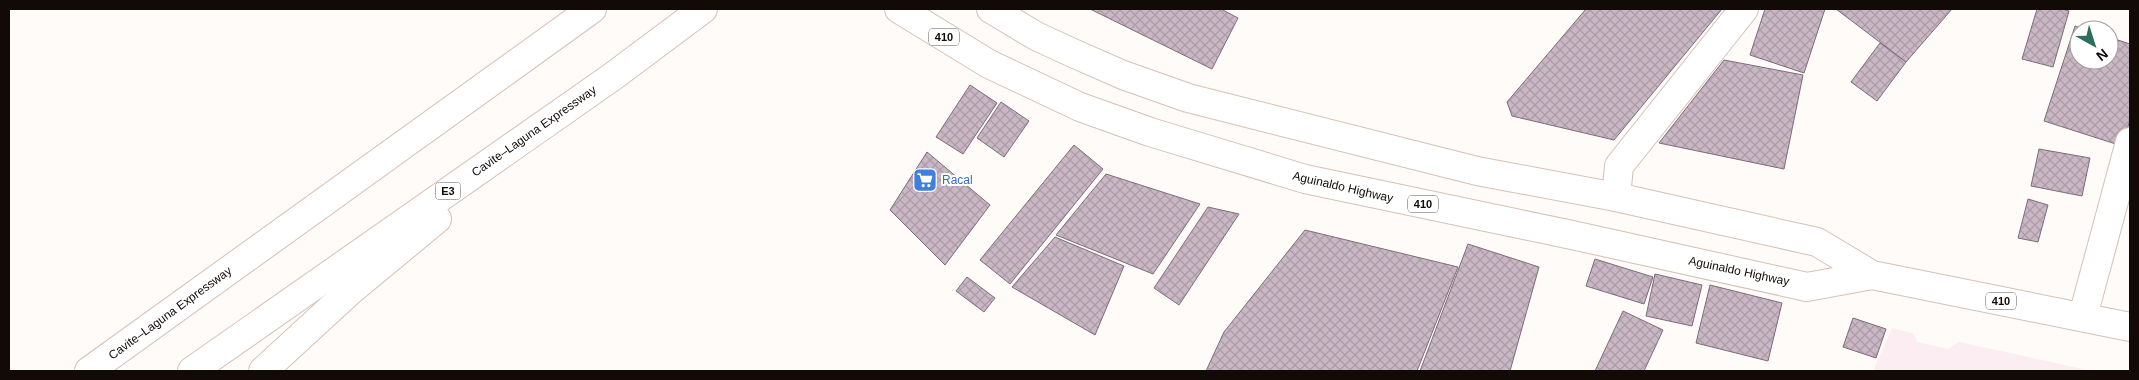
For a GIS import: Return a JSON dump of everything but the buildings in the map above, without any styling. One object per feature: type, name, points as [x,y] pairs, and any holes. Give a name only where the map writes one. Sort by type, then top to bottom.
[{"type":"main road","name":"Cavite–Laguna Expressway","points":[[89,371],[592,9]]},
{"type":"main road","name":"Cavite–Laguna Expressway","points":[[192,371],[612,77],[703,9]]},
{"type":"main road","name":"Aguinaldo Highway","points":[[899,9],[989,64],[1080,107],[1150,132],[1305,180],[1581,237],[1808,287],[1872,275]]},
{"type":"main road","name":"Aguinaldo Highway","points":[[991,9],[1036,36],[1123,75],[1188,98],[1477,171],[1616,197],[1817,242],[1872,275],[2130,327]]},
{"type":"main road","points":[[1616,197],[1619,166],[1744,9]]},
{"type":"main road","points":[[263,371],[350,291],[612,77]]},
{"type":"main road","points":[[2082,316],[2130,142]]},
{"type":"shaded area","points":[[1892,328],[1913,333],[1917,342],[1948,349],[1959,342],[2092,371],[1873,371]]},
{"type":"place","name":"Racal","points":[[925,180]]}]
